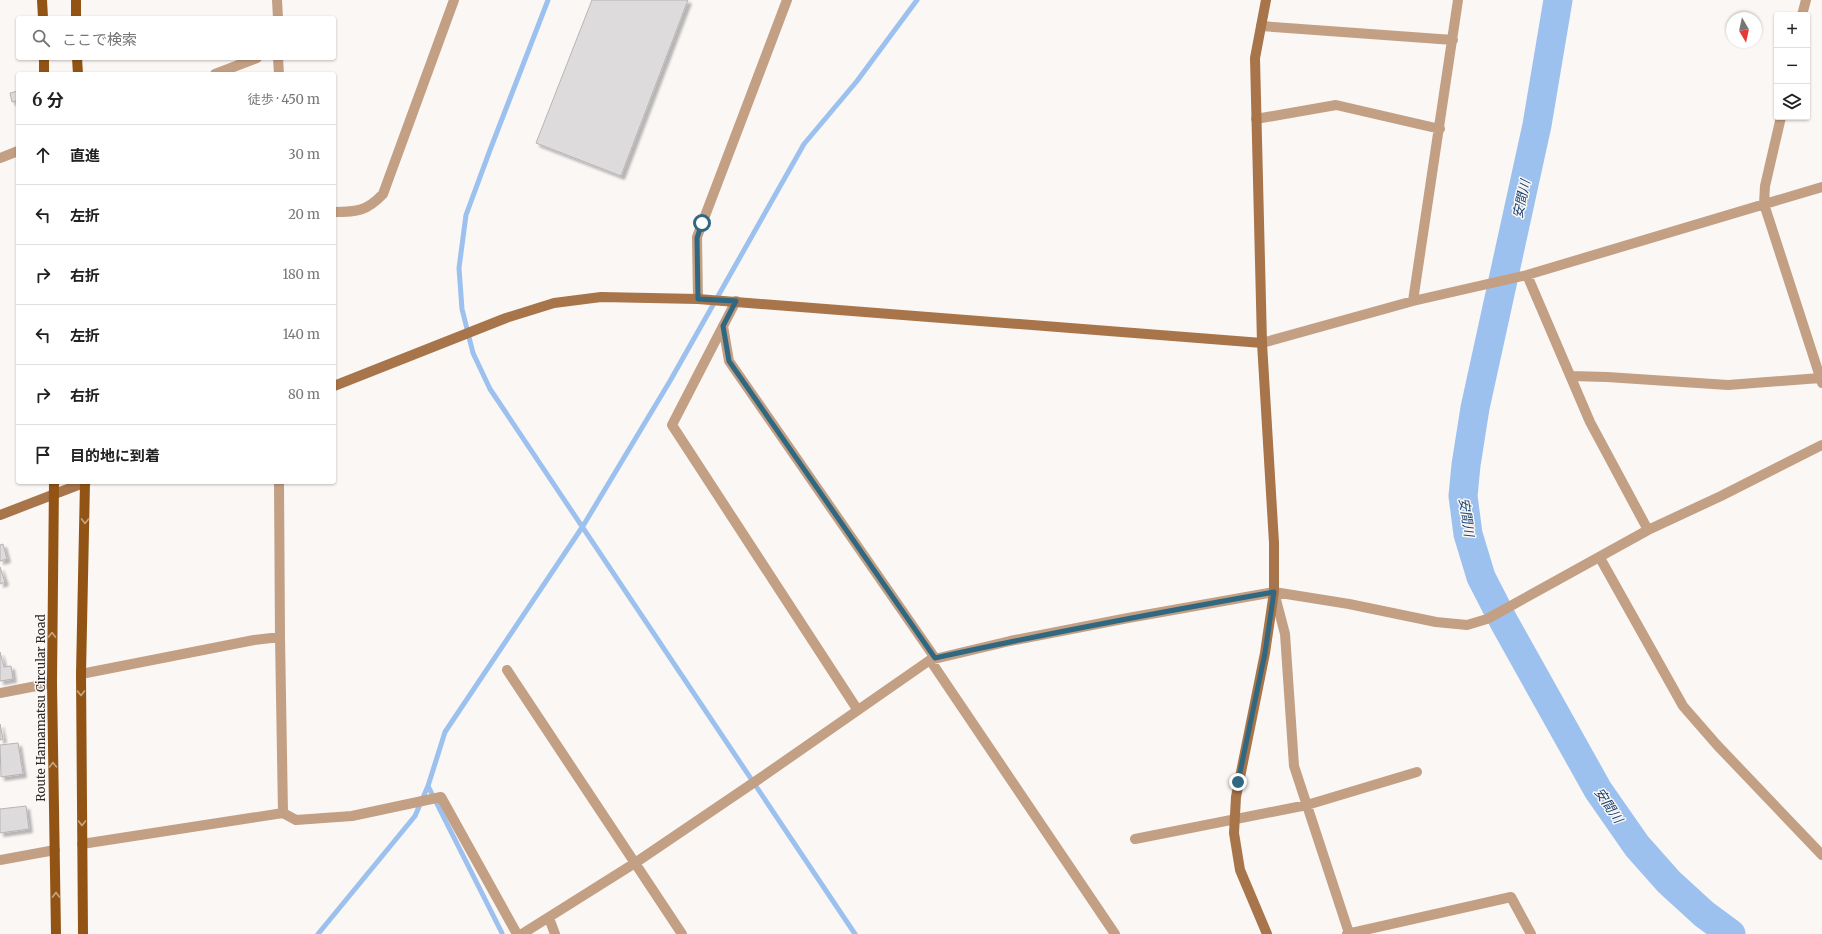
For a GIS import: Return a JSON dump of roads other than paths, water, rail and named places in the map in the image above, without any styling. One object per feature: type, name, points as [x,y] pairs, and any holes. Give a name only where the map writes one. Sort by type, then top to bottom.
[{"type":"main road","points":[[42,0],[43,16]]},
{"type":"main road","points":[[76,0],[76,16]]},
{"type":"main road","points":[[44,60],[44,72]]},
{"type":"main road","points":[[77,60],[78,72]]},
{"type":"main road","name":"Route Hamamatsu Circular Road","points":[[54,484],[52,683],[56,934]]},
{"type":"main road","points":[[83,934],[81,674],[86,484]]},
{"type":"street","points":[[277,0],[278,16]]},
{"type":"street","points":[[336,212],[357,212],[372,205],[382,194],[454,0]]},
{"type":"street","points":[[701,299],[697,238],[788,0]]},
{"type":"street","points":[[1266,0],[1255,58],[1262,343],[1274,543],[1274,592],[1265,653],[1236,797],[1234,833],[1240,870],[1267,934]]},
{"type":"street","points":[[1413,301],[1440,129],[1458,0]]},
{"type":"street","points":[[1803,12],[1806,0]]},
{"type":"street","points":[[1261,26],[1452,40]]},
{"type":"street","points":[[221,72],[252,60]]},
{"type":"street","points":[[278,60],[278,72]]},
{"type":"street","points":[[1256,119],[1336,105],[1440,129]]},
{"type":"street","points":[[1571,376],[1728,385],[1821,381],[1764,204],[1766,186],[1780,120]]},
{"type":"street","points":[[0,158],[16,152]]},
{"type":"street","points":[[336,385],[506,318],[554,303],[601,298],[701,299],[732,301],[1262,343],[1413,301],[1527,275],[1822,187]]},
{"type":"street","points":[[1527,275],[1590,422],[1648,530]]},
{"type":"street","points":[[732,301],[723,326],[672,424],[857,710]]},
{"type":"street","points":[[723,326],[729,361],[932,659],[1115,934]]},
{"type":"street","points":[[522,934],[550,918],[635,863],[932,659],[1010,641],[1120,619],[1274,592],[1349,604],[1436,622],[1467,625],[1487,618],[1600,558],[1648,530],[1721,496],[1822,445]]},
{"type":"street","points":[[0,515],[80,484]]},
{"type":"street","points":[[279,484],[283,813]]},
{"type":"street","points":[[1600,558],[1683,706],[1717,745],[1822,855]]},
{"type":"street","points":[[1274,592],[1285,634],[1294,766],[1348,933],[1511,897],[1531,934]]},
{"type":"street","points":[[81,674],[254,640],[280,637]]},
{"type":"street","points":[[507,670],[682,934]]},
{"type":"street","points":[[0,693],[52,683]]},
{"type":"street","points":[[1135,839],[1235,818],[1307,805],[1417,772]]},
{"type":"street","points":[[82,844],[283,813],[296,820],[352,816],[441,797],[517,934]]},
{"type":"street","points":[[0,860],[55,850]]},
{"type":"street","points":[[550,918],[555,934]]},
{"type":"waterway","points":[[548,0],[466,215],[459,268],[462,309],[473,353],[490,389],[855,934]]},
{"type":"waterway","points":[[318,934],[415,816],[428,786],[445,732],[583,526],[670,381],[804,144],[857,81],[917,0]]},
{"type":"waterway","name":"安間川","points":[[1558,0],[1537,125],[1475,408],[1466,465],[1463,496],[1468,534],[1481,577],[1504,622],[1598,790],[1637,846],[1669,882],[1704,914],[1731,934]]},
{"type":"waterway","points":[[428,786],[502,933]]}]
